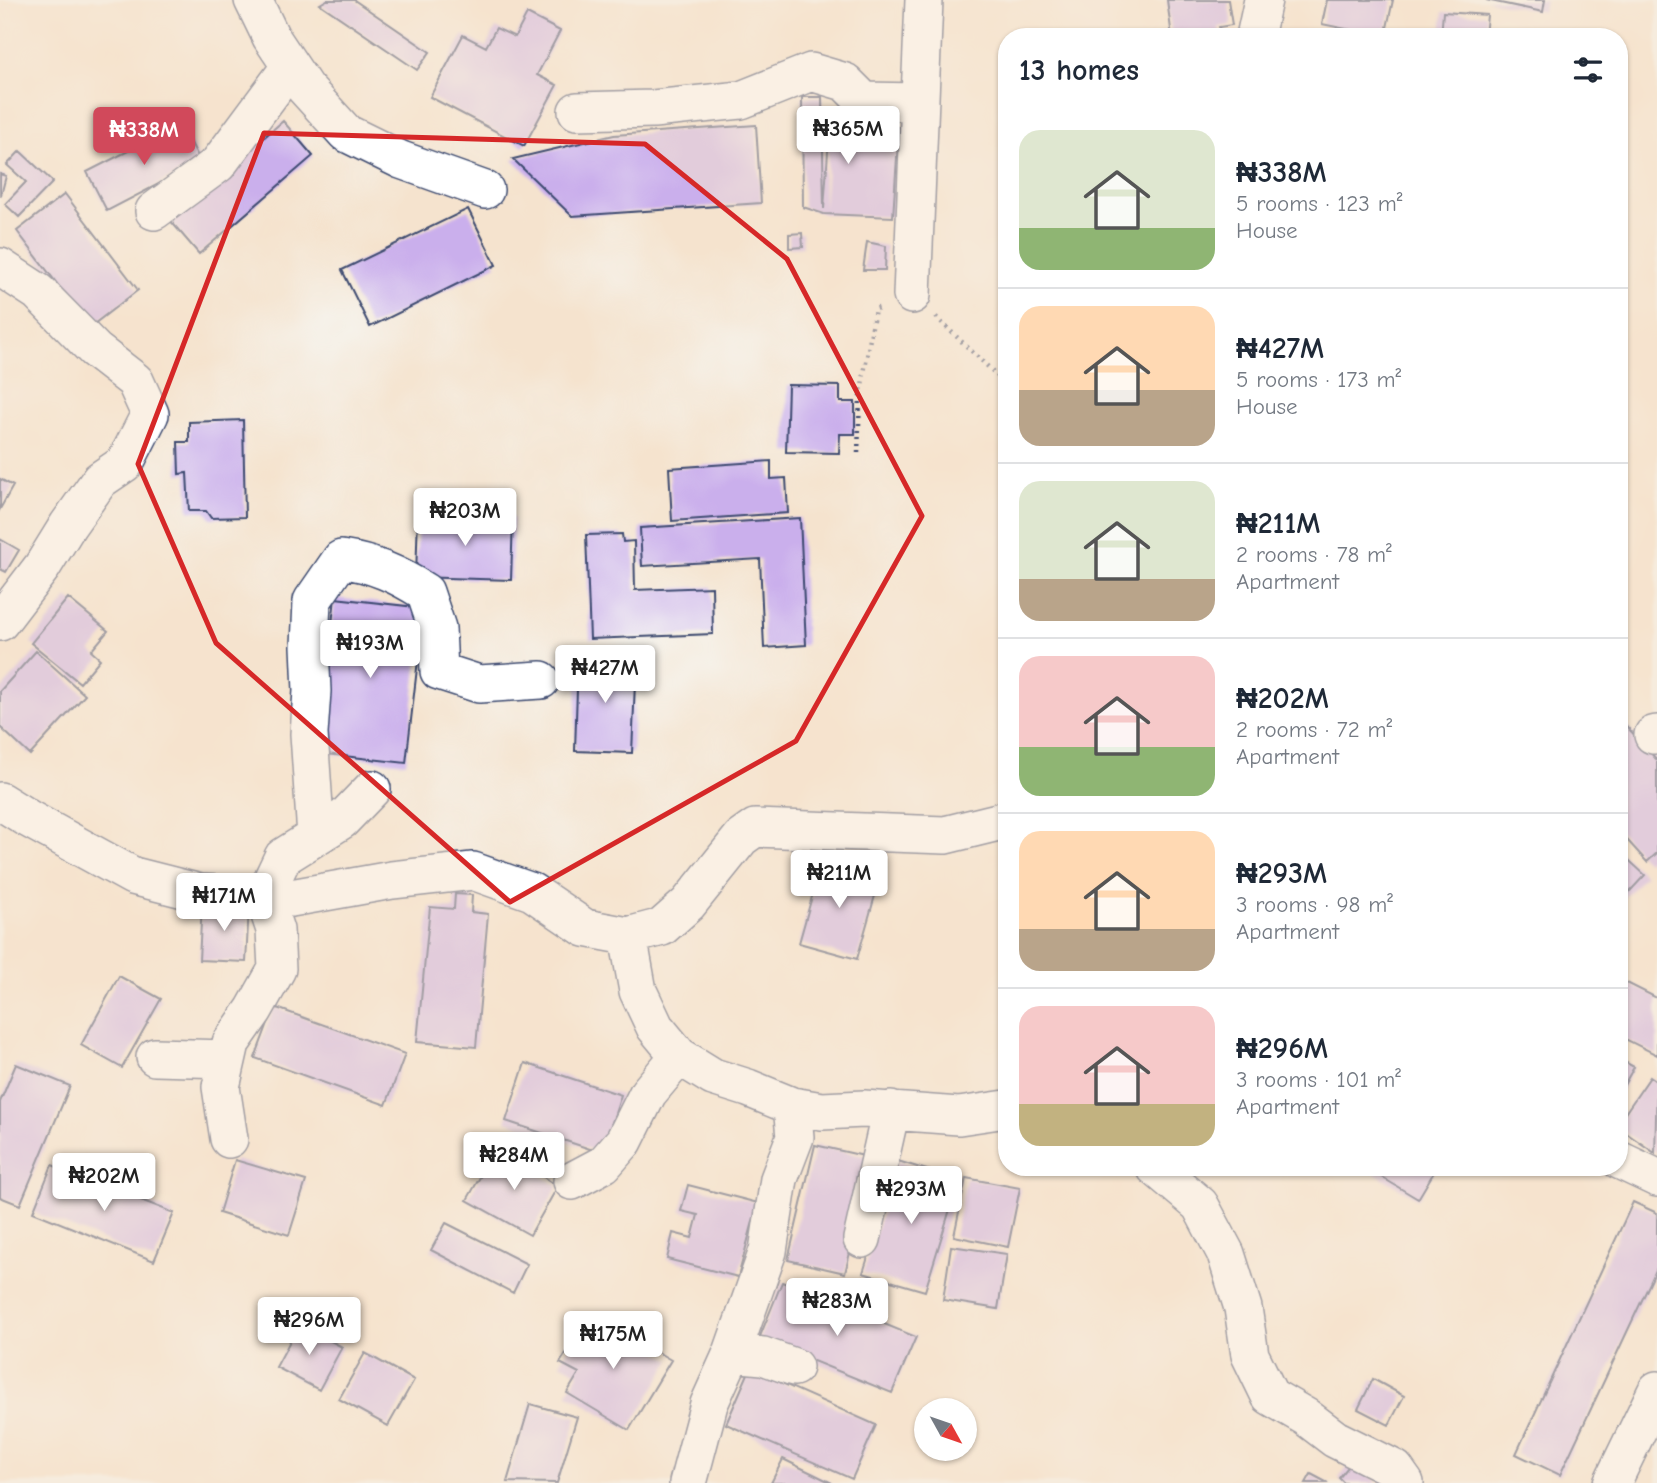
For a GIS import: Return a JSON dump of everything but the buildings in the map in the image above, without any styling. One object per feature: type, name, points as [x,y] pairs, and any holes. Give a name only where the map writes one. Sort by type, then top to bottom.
[{"type":"street","points":[[253,0],[271,37],[290,67],[305,88],[346,133],[401,160],[485,190]]},
{"type":"street","points":[[912,295],[924,0]]},
{"type":"street","points":[[1257,28],[1263,0]]},
{"type":"street","points":[[154,211],[218,164],[290,67]]},
{"type":"street","points":[[577,111],[653,109],[741,100],[811,72],[845,82],[864,101],[920,102]]},
{"type":"street","points":[[0,267],[38,292],[95,350],[135,381],[150,414],[125,463],[100,480],[42,568],[0,622]]},
{"type":"street","points":[[316,836],[309,734],[312,601],[341,559],[395,573],[425,592],[437,628],[439,671],[479,684],[541,680]]},
{"type":"street","points":[[229,1139],[221,1087],[231,1043],[254,1010],[277,969],[275,930],[264,897],[283,858],[342,820],[372,789]]},
{"type":"street","points":[[0,801],[133,876],[200,893],[291,898],[391,880],[473,871],[532,892],[584,928],[628,936],[662,927],[688,905],[741,838],[755,828],[945,835],[998,822]]},
{"type":"street","points":[[628,936],[638,991],[655,1027],[679,1056],[713,1077],[792,1106],[822,1111],[864,1109],[959,1116],[998,1110]]},
{"type":"street","points":[[572,1181],[604,1164],[625,1141],[648,1093],[679,1056]]},
{"type":"street","points":[[155,1057],[228,1059]]},
{"type":"street","points":[[688,1483],[709,1404],[732,1353],[768,1251],[779,1179],[795,1138],[792,1106]]},
{"type":"street","points":[[862,1239],[891,1110]]},
{"type":"street","points":[[1628,1164],[1657,1178]]},
{"type":"street","points":[[1166,1176],[1200,1205],[1226,1254],[1243,1308],[1250,1355],[1270,1396],[1306,1417],[1335,1439],[1395,1469],[1405,1483]]},
{"type":"street","points":[[732,1353],[763,1356],[794,1367]]},
{"type":"street","points":[[1612,1483],[1657,1390]]},
{"type":"path","points":[[858,453],[860,397],[875,309],[912,295],[998,376]]},
{"type":"highlighted area","points":[[264,133],[645,144],[787,259],[922,516],[796,741],[510,902],[216,643],[138,464]]}]
